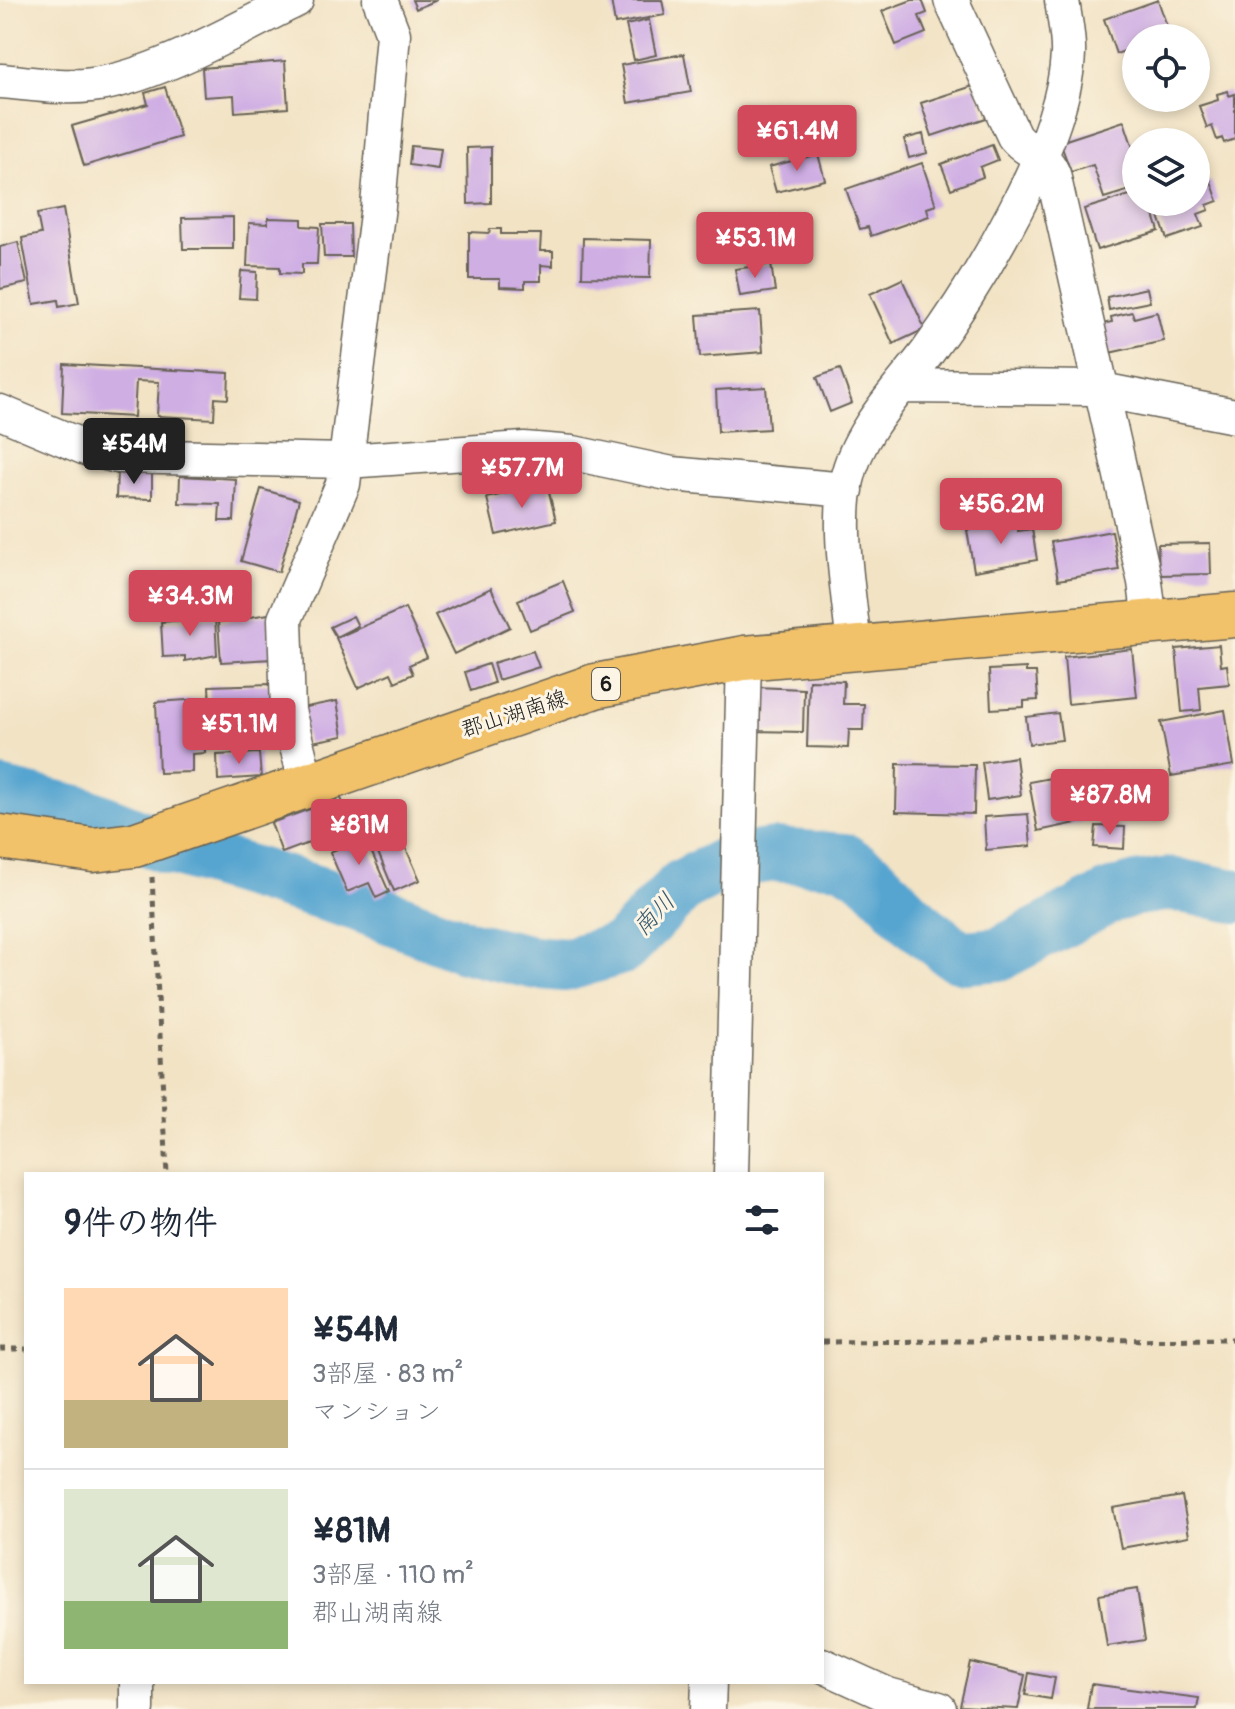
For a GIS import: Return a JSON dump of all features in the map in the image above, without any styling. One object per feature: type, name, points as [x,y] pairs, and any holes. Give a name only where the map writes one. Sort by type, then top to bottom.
[{"type":"main road","name":"郡山湖南線","points":[[0,837],[93,850],[148,840],[595,686],[744,658],[1235,615]]},
{"type":"street","points":[[0,81],[76,86],[115,80],[185,54],[296,0]]},
{"type":"street","points":[[307,785],[288,711],[285,619],[338,499],[346,461],[378,206],[393,34],[380,0]]},
{"type":"street","points":[[951,0],[1014,136],[1021,144],[1041,154],[1053,174],[1145,582],[1150,622]]},
{"type":"street","points":[[854,649],[844,511],[854,459],[868,431],[946,327],[1009,219],[1041,154],[1065,78],[1068,52],[1062,0]]},
{"type":"street","points":[[902,386],[1102,390],[1235,416]]},
{"type":"street","points":[[0,412],[86,448],[118,456],[346,461],[524,449],[573,453],[672,474],[846,490]]},
{"type":"street","points":[[731,1172],[744,658]]},
{"type":"street","points":[[824,1666],[888,1695],[939,1709]]},
{"type":"street","points":[[137,1684],[137,1709]]},
{"type":"street","points":[[708,1709],[709,1684]]},
{"type":"path","points":[[148,840],[167,1172]]},
{"type":"path","points":[[824,1342],[1235,1339]]},
{"type":"path","points":[[0,1349],[24,1349]]},
{"type":"building","points":[[412,0],[437,0],[416,9]]},
{"type":"building","points":[[611,0],[662,0],[665,15],[615,24]]},
{"type":"building","points":[[912,0],[922,0],[927,13],[919,16],[926,33],[896,45],[882,11]]},
{"type":"building","points":[[1158,0],[1166,24],[1122,24],[1122,52],[1116,54],[1104,19]]},
{"type":"building","points":[[649,20],[656,55],[634,60],[626,25]]},
{"type":"building","points":[[684,54],[691,92],[628,103],[621,65]]},
{"type":"building","points":[[285,61],[288,108],[235,112],[234,95],[204,97],[202,68]]},
{"type":"building","points":[[976,85],[986,118],[932,136],[921,103]]},
{"type":"building","points":[[165,87],[180,137],[84,166],[72,126],[148,104],[145,93]]},
{"type":"building","points":[[1228,91],[1229,96],[1235,94],[1235,139],[1224,143],[1222,138],[1217,140],[1212,126],[1207,128],[1201,112],[1210,112],[1210,103],[1218,100],[1217,94]]},
{"type":"building","points":[[1124,121],[1126,128],[1122,128],[1122,192],[1104,198],[1093,165],[1071,172],[1060,142]]},
{"type":"building","points":[[923,134],[927,153],[909,158],[904,139]]},
{"type":"building","points":[[992,145],[998,160],[980,167],[983,177],[951,189],[941,164]]},
{"type":"building","points":[[411,146],[441,149],[438,169],[409,165]]},
{"type":"building","points":[[491,147],[491,203],[468,204],[467,148]]},
{"type":"building","points":[[818,154],[825,180],[776,192],[769,167]]},
{"type":"building","points":[[922,163],[936,205],[927,208],[929,216],[871,236],[868,227],[860,229],[846,189]]},
{"type":"building","points":[[1210,181],[1218,201],[1210,204]]},
{"type":"building","points":[[1122,197],[1122,216],[1154,216],[1159,231],[1097,250],[1084,209]]},
{"type":"building","points":[[63,209],[79,303],[59,307],[58,300],[34,304],[22,238],[41,234],[37,214]]},
{"type":"building","points":[[1159,216],[1199,216],[1203,227],[1167,239]]},
{"type":"building","points":[[233,217],[233,249],[183,249],[182,218]]},
{"type":"building","points":[[268,218],[302,219],[302,226],[319,227],[317,264],[302,264],[302,274],[280,273],[280,267],[247,266],[249,223],[268,224]]},
{"type":"building","points":[[322,224],[350,224],[351,257],[324,257]]},
{"type":"building","points":[[490,229],[501,229],[501,234],[541,234],[540,251],[553,251],[553,266],[541,265],[541,281],[525,281],[525,288],[500,287],[500,279],[469,279],[469,232],[489,233]]},
{"type":"building","points":[[583,238],[651,240],[650,278],[582,277]]},
{"type":"building","points":[[18,242],[27,283],[0,289],[0,247]]},
{"type":"building","points":[[771,264],[775,291],[740,296],[735,269]]},
{"type":"building","points":[[241,271],[257,272],[256,299],[239,298]]},
{"type":"building","points":[[902,279],[925,329],[893,344],[870,294]]},
{"type":"building","points":[[1147,288],[1150,302],[1109,310],[1107,297]]},
{"type":"building","points":[[760,311],[763,352],[700,357],[697,315]]},
{"type":"building","points":[[1132,312],[1134,318],[1157,312],[1164,341],[1109,353],[1102,324],[1112,322],[1111,317]]},
{"type":"building","points":[[64,364],[229,373],[228,399],[215,398],[214,419],[157,416],[159,382],[136,381],[134,417],[62,413]]},
{"type":"building","points":[[840,369],[852,403],[830,412],[817,377]]},
{"type":"building","points":[[766,387],[769,429],[718,432],[716,390]]},
{"type":"building","points":[[117,472],[152,473],[152,499],[116,498]]},
{"type":"building","points":[[180,476],[236,479],[234,521],[219,521],[220,504],[179,503]]},
{"type":"building","points":[[547,484],[556,521],[496,535],[487,498]]},
{"type":"building","points":[[261,489],[299,500],[279,572],[241,561]]},
{"type":"building","points":[[1018,524],[1018,531],[1032,529],[1037,560],[974,571],[967,530]]},
{"type":"building","points":[[1112,531],[1119,570],[1058,580],[1051,542]]},
{"type":"building","points":[[1210,543],[1211,574],[1159,575],[1158,544]]},
{"type":"building","points":[[563,581],[575,612],[530,630],[518,600]]},
{"type":"building","points":[[183,585],[184,614],[158,615],[157,586]]},
{"type":"building","points":[[491,588],[510,627],[454,654],[435,615]]},
{"type":"building","points":[[405,608],[427,657],[409,665],[413,674],[395,682],[391,673],[358,688],[336,638]]},
{"type":"building","points":[[269,614],[273,659],[221,662],[218,622]]},
{"type":"building","points":[[353,616],[358,626],[336,637],[330,627]]},
{"type":"building","points":[[215,617],[217,655],[185,661],[185,656],[163,657],[161,622]]},
{"type":"building","points":[[1219,645],[1221,666],[1227,665],[1229,684],[1199,687],[1201,710],[1182,712],[1176,649]]},
{"type":"building","points":[[1132,649],[1137,697],[1068,704],[1064,657]]},
{"type":"building","points":[[533,651],[539,667],[498,680],[493,663]]},
{"type":"building","points":[[488,664],[494,683],[471,691],[465,672]]},
{"type":"building","points":[[1026,668],[1026,672],[1036,672],[1038,700],[1024,701],[1024,707],[991,709],[989,670]]},
{"type":"building","points":[[809,680],[844,681],[843,704],[864,704],[863,730],[849,730],[848,748],[807,747]]},
{"type":"building","points":[[272,684],[274,723],[211,726],[209,686]]},
{"type":"building","points":[[755,687],[804,689],[803,732],[753,731]]},
{"type":"building","points":[[202,699],[205,753],[192,754],[192,772],[159,773],[156,702]]},
{"type":"building","points":[[337,701],[343,736],[307,743],[301,708]]},
{"type":"building","points":[[1225,710],[1234,765],[1171,776],[1161,722]]},
{"type":"building","points":[[1058,713],[1062,740],[1029,744],[1026,717]]},
{"type":"building","points":[[259,753],[261,777],[218,780],[217,755]]},
{"type":"building","points":[[1016,757],[1021,795],[987,800],[982,762]]},
{"type":"building","points":[[897,764],[975,765],[974,814],[896,812]]},
{"type":"building","points":[[1072,774],[1081,822],[1038,831],[1029,782]]},
{"type":"building","points":[[341,798],[352,827],[282,853],[271,823]]},
{"type":"building","points":[[1028,814],[1031,846],[986,850],[984,817]]},
{"type":"building","points":[[1096,826],[1125,827],[1124,849],[1094,847]]},
{"type":"building","points":[[397,828],[420,880],[394,891],[372,838]]},
{"type":"building","points":[[365,837],[389,892],[376,898],[369,883],[347,892],[330,852]]},
{"type":"building","points":[[1182,1496],[1189,1536],[1121,1548],[1113,1508]]},
{"type":"building","points":[[1137,1589],[1145,1640],[1107,1646],[1099,1595]]},
{"type":"building","points":[[970,1662],[1025,1675],[1018,1709],[960,1706]]},
{"type":"building","points":[[1029,1673],[1055,1678],[1051,1699],[1025,1695]]},
{"type":"building","points":[[1091,1684],[1199,1698],[1197,1709],[1087,1709]]},
{"type":"waterway","name":"南川","points":[[0,794],[82,813],[167,847],[359,905],[467,947],[532,962],[565,965],[622,948],[682,886],[731,861],[775,855],[844,860],[872,878],[917,924],[955,954],[965,957],[999,954],[1111,896],[1137,889],[1170,884],[1235,896]]}]
